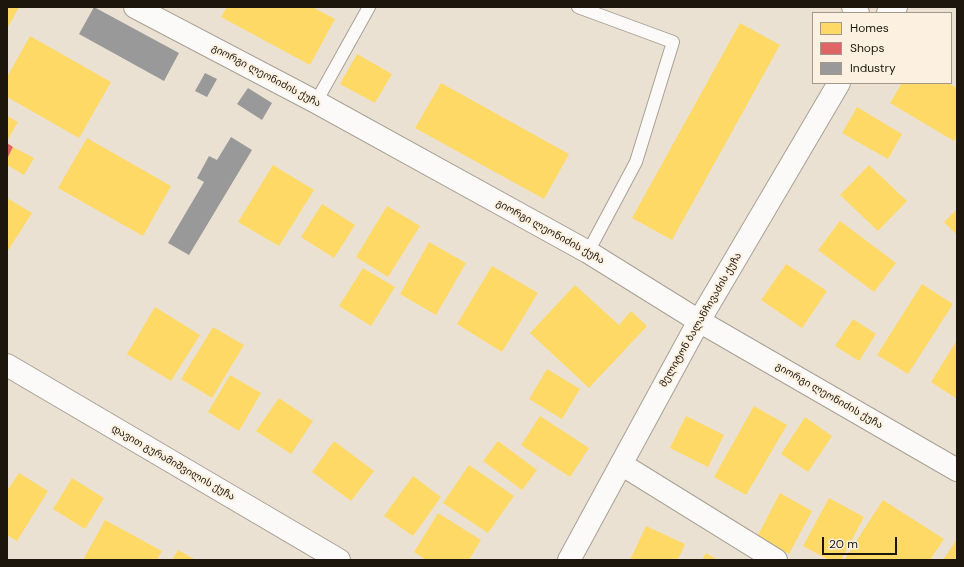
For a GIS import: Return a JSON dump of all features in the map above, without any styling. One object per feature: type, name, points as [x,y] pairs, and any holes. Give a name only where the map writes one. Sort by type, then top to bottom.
[{"type":"street","name":"გიორგი ლეონიძის ქუჩა","points":[[135,7],[316,102],[588,252],[699,321],[957,470]]},
{"type":"street","name":"მელიტონ ბალანჩივაძის ქუჩა","points":[[569,560],[699,321],[838,84]]},
{"type":"street","name":"დავით გურამიშვილის ქუჩა","points":[[7,365],[339,560]]},
{"type":"street","points":[[621,464],[776,560]]},
{"type":"lane","points":[[316,102],[370,7]]},
{"type":"lane","points":[[578,7],[672,42],[636,162],[588,252]]},
{"type":"building: Homes","points":[[7,7],[19,7],[7,29]]},
{"type":"building: Homes","points":[[227,7],[312,7],[335,19],[310,65],[221,17]]},
{"type":"building: Homes","points":[[740,23],[780,45],[672,240],[632,218]]},
{"type":"building: Homes","points":[[30,36],[111,82],[79,138],[7,97],[7,77]]},
{"type":"building: Homes","points":[[357,54],[392,74],[375,103],[340,84]]},
{"type":"building: Homes","points":[[441,83],[569,154],[544,199],[415,128]]},
{"type":"building: Homes","points":[[901,84],[950,84],[957,88],[957,136],[954,141],[890,103]]},
{"type":"building: Homes","points":[[857,107],[902,134],[888,159],[842,133]]},
{"type":"building: Homes","points":[[7,116],[18,122],[7,141]]},
{"type":"building: Homes","points":[[87,138],[171,186],[143,236],[58,188]]},
{"type":"building: Homes","points":[[13,147],[34,158],[24,175],[7,165],[7,159]]},
{"type":"building: Homes","points":[[273,165],[314,190],[279,246],[238,222]]},
{"type":"building: Homes","points":[[869,165],[907,201],[878,231],[840,195]]},
{"type":"building: Homes","points":[[7,198],[32,213],[7,252]]},
{"type":"building: Homes","points":[[322,204],[355,225],[334,258],[301,237]]},
{"type":"building: Homes","points":[[387,206],[420,226],[388,277],[356,257]]},
{"type":"building: Homes","points":[[957,209],[957,235],[944,222]]},
{"type":"building: Homes","points":[[840,221],[896,263],[874,292],[818,250]]},
{"type":"building: Homes","points":[[429,242],[466,263],[436,315],[400,294]]},
{"type":"building: Homes","points":[[786,264],[827,291],[802,328],[761,300]]},
{"type":"building: Homes","points":[[492,266],[538,293],[502,352],[457,324]]},
{"type":"building: Homes","points":[[363,268],[395,287],[371,326],[339,306]]},
{"type":"building: Homes","points":[[922,284],[953,304],[908,374],[877,355]]},
{"type":"building: Homes","points":[[575,285],[619,325],[631,311],[647,326],[589,388],[530,333]]},
{"type":"building: Homes","points":[[155,307],[200,335],[171,381],[127,354]]},
{"type":"building: Homes","points":[[853,319],[876,334],[859,361],[835,346]]},
{"type":"building: Homes","points":[[213,327],[244,345],[212,398],[181,379]]},
{"type":"building: Homes","points":[[957,340],[957,399],[931,382]]},
{"type":"building: Homes","points":[[547,369],[580,389],[562,419],[529,399]]},
{"type":"building: Homes","points":[[230,375],[261,393],[239,431],[208,412]]},
{"type":"building: Homes","points":[[279,398],[313,421],[291,454],[256,431]]},
{"type":"building: Homes","points":[[754,406],[787,425],[746,495],[714,477]]},
{"type":"building: Homes","points":[[540,416],[589,448],[570,477],[521,445]]},
{"type":"building: Homes","points":[[686,416],[724,435],[708,467],[670,448]]},
{"type":"building: Homes","points":[[805,417],[832,436],[808,472],[781,454]]},
{"type":"building: Homes","points":[[334,441],[374,471],[351,501],[312,472]]},
{"type":"building: Homes","points":[[498,441],[537,470],[522,490],[483,461]]},
{"type":"building: Homes","points":[[469,465],[514,496],[488,533],[443,503]]},
{"type":"building: Homes","points":[[19,473],[48,491],[17,541],[7,535],[7,491]]},
{"type":"building: Homes","points":[[413,476],[441,497],[413,536],[384,516]]},
{"type":"building: Homes","points":[[72,478],[104,498],[85,529],[53,509]]},
{"type":"building: Homes","points":[[780,493],[812,511],[789,554],[757,537]]},
{"type":"building: Homes","points":[[829,498],[864,517],[841,560],[829,560],[803,546]]},
{"type":"building: Homes","points":[[883,500],[944,539],[930,560],[844,560]]},
{"type":"building: Homes","points":[[438,513],[481,540],[469,560],[426,560],[414,552]]},
{"type":"building: Homes","points":[[105,520],[162,551],[157,560],[83,560]]},
{"type":"building: Homes","points":[[646,526],[685,544],[678,560],[630,560]]},
{"type":"building: Homes","points":[[957,539],[957,560],[943,560]]},
{"type":"building: Homes","points":[[178,550],[196,560],[172,560]]},
{"type":"building: Homes","points":[[706,553],[718,560],[702,560]]},
{"type":"building: Shops","points":[[7,143],[13,147],[7,159]]},
{"type":"building: Industry","points":[[94,7],[179,53],[164,81],[79,34]]},
{"type":"building: Industry","points":[[205,73],[217,79],[207,97],[195,91]]},
{"type":"building: Industry","points":[[248,88],[272,103],[262,120],[237,104]]},
{"type":"building: Industry","points":[[231,137],[252,150],[189,255],[168,243],[204,182],[197,178],[209,156],[217,160]]}]
